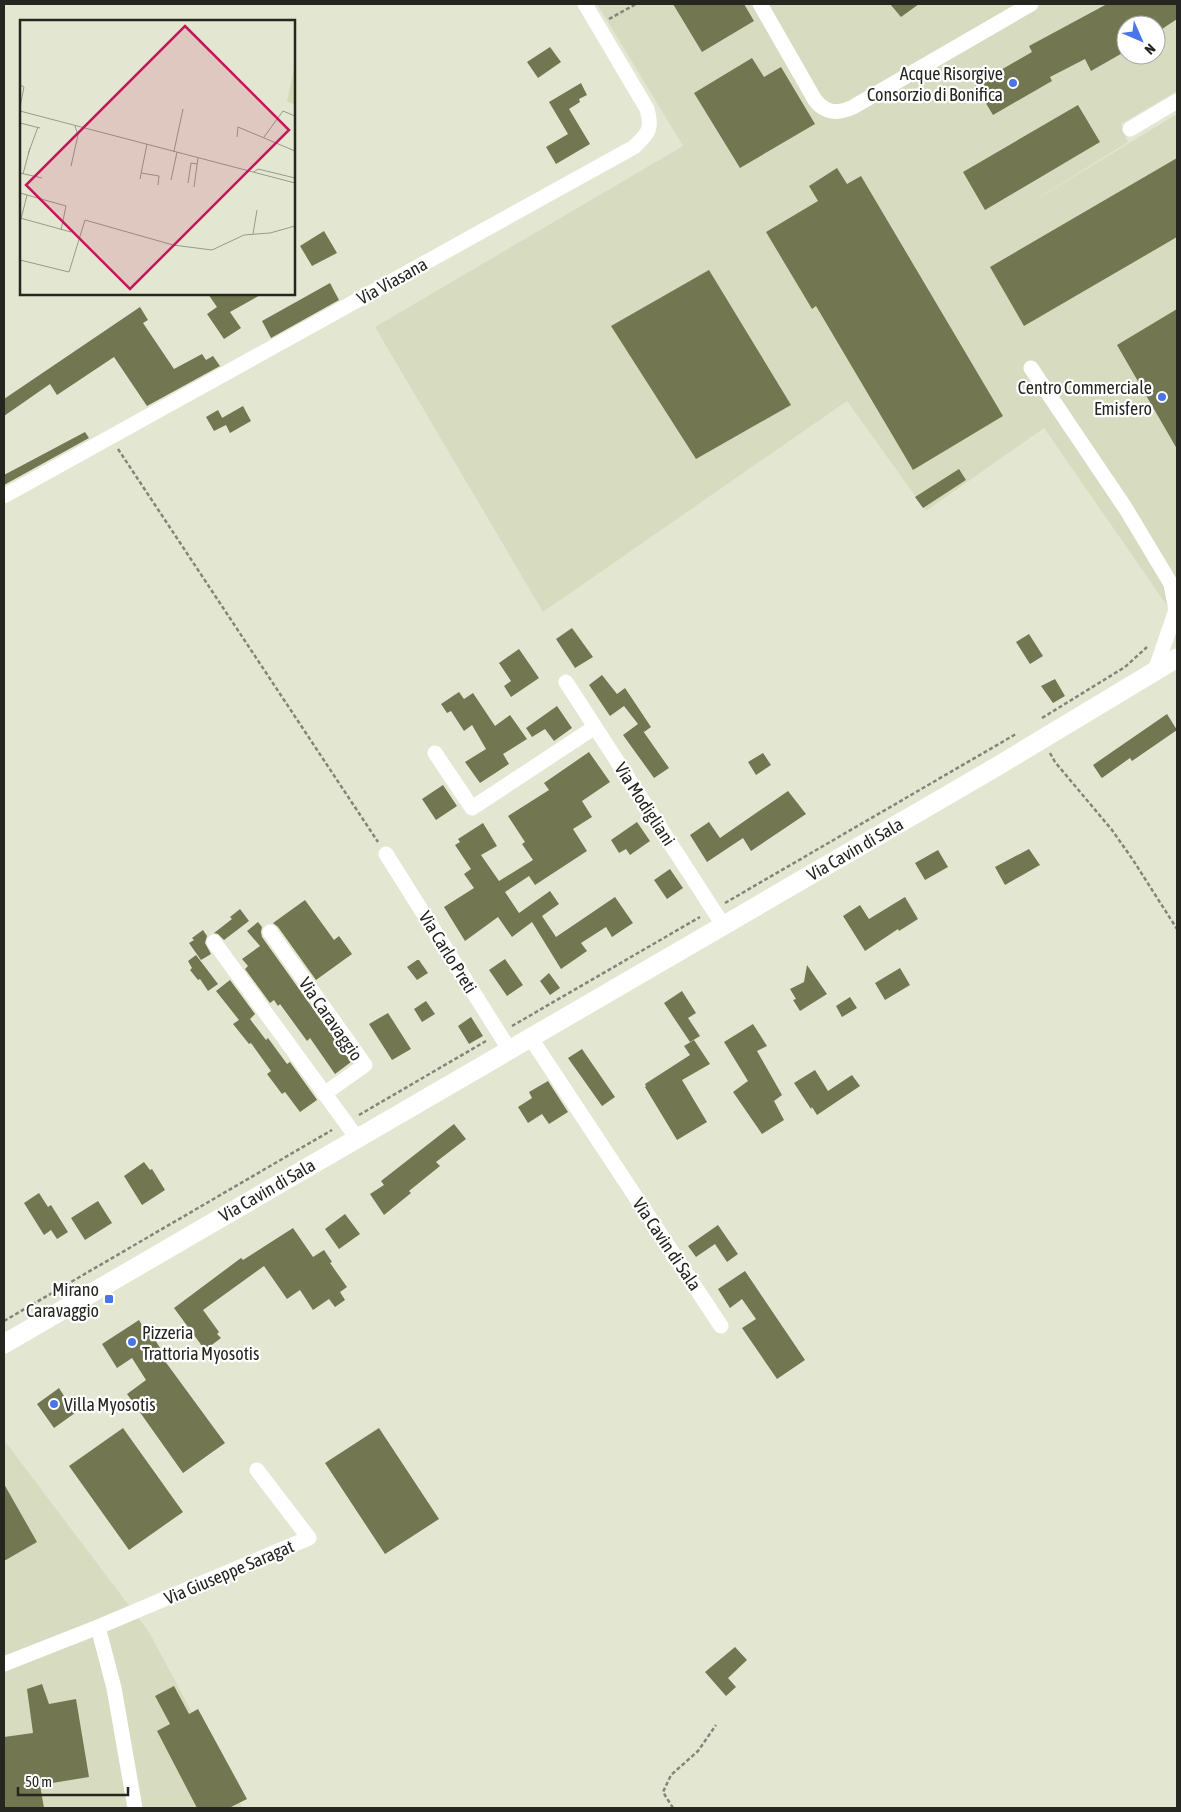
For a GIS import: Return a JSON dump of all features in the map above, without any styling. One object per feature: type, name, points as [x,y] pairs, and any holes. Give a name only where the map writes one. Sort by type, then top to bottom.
[{"type":"main road","name":"Via Cavin di Sala","points":[[4,1344],[530,1037],[718,917],[996,767],[1039,730],[1177,658]]},
{"type":"street","name":"Via Viasana","points":[[4,496],[634,147],[644,137],[649,129],[651,120],[647,109],[585,4]]},
{"type":"street","points":[[760,4],[815,100],[827,111],[834,112],[844,111],[853,107],[1031,4]]},
{"type":"street","points":[[1130,129],[1177,101]]},
{"type":"street","points":[[1031,368],[1126,509],[1174,586],[1176,610],[1155,671]]},
{"type":"street","name":"Via Modigliani","points":[[566,682],[718,917]]},
{"type":"street","points":[[435,753],[472,808],[594,727]]},
{"type":"street","name":"Via Carlo Preti","points":[[386,854],[509,1049]]},
{"type":"street","name":"Via Caravaggio","points":[[270,932],[365,1066],[324,1094]]},
{"type":"street","points":[[214,942],[357,1138]]},
{"type":"street","name":"Via Cavin di Sala","points":[[530,1037],[721,1326]]},
{"type":"street","name":"Via Giuseppe Saragat","points":[[4,1664],[98,1627],[309,1538],[257,1470]]},
{"type":"street","points":[[98,1627],[114,1688],[135,1808]]},
{"type":"path","points":[[598,25],[636,4]]},
{"type":"path","points":[[110,437],[386,854]]},
{"type":"path","points":[[1151,640],[1140,655],[1039,730],[1055,762],[1112,830],[1177,929]]},
{"type":"path","points":[[4,1321],[499,1033],[718,917],[1021,731]]},
{"type":"path","points":[[673,1808],[663,1792],[671,1775],[698,1752],[716,1725]]},
{"type":"shaded area","points":[[597,4],[1177,4],[1177,91],[1121,124],[1128,142],[1017,211],[1177,114],[1177,620],[1044,428],[926,511],[847,401],[543,612],[375,327],[683,146]]},
{"type":"shaded area","points":[[4,1440],[149,1632],[243,1808],[4,1808]]},
{"type":"building","points":[[673,4],[744,4],[754,21],[702,52]]},
{"type":"building","points":[[890,4],[919,4],[901,17]]},
{"type":"building","points":[[1107,4],[1177,4],[1177,19],[1166,26],[1166,15],[1116,15],[1116,57],[1091,71],[1085,59],[1050,77],[1052,81],[993,115],[975,85],[1032,52],[1029,46]]},
{"type":"building","points":[[550,47],[561,62],[538,78],[527,62]]},
{"type":"building","points":[[752,58],[764,77],[781,67],[815,124],[740,168],[694,93]]},
{"type":"building","points":[[581,83],[587,95],[579,99],[580,102],[569,109],[590,144],[556,164],[546,147],[568,134],[549,102]]},
{"type":"building","points":[[1078,105],[1100,142],[985,210],[963,172]]},
{"type":"building","points":[[1177,158],[1177,237],[1024,326],[990,267]]},
{"type":"building","points":[[837,168],[847,184],[861,176],[1003,416],[913,470],[816,306],[812,309],[766,232],[818,201],[809,186]]},
{"type":"building","points":[[324,231],[337,253],[312,266],[300,246]]},
{"type":"building","points":[[709,270],[791,405],[696,459],[611,326]]},
{"type":"building","points":[[330,283],[339,300],[271,338],[262,321]]},
{"type":"building","points":[[209,295],[260,295],[230,312],[241,328],[224,339],[207,314],[217,307]]},
{"type":"building","points":[[140,307],[148,320],[143,323],[174,369],[202,354],[206,360],[213,356],[220,366],[147,406],[114,357],[57,395],[50,384],[4,416],[4,399]]},
{"type":"building","name":"Centro Commerciale Emisfero","points":[[1177,309],[1177,449],[1117,345]]},
{"type":"building","points":[[243,406],[251,421],[230,433],[226,425],[214,431],[206,417],[218,410],[222,418]]},
{"type":"building","points":[[85,432],[89,438],[4,485],[4,475]]},
{"type":"building","points":[[959,469],[966,480],[923,508],[915,497]]},
{"type":"building","points":[[572,628],[593,657],[575,668],[556,639]]},
{"type":"building","points":[[1029,634],[1043,656],[1030,664],[1016,642]]},
{"type":"building","points":[[519,649],[539,678],[511,697],[504,686],[511,681],[499,663]]},
{"type":"building","points":[[602,675],[617,694],[625,688],[651,727],[643,731],[669,768],[654,778],[623,735],[638,724],[624,706],[610,716],[589,685]]},
{"type":"building","points":[[1055,679],[1065,696],[1053,703],[1041,686]]},
{"type":"building","points":[[459,692],[464,699],[473,693],[495,726],[510,715],[527,739],[503,754],[509,764],[480,783],[465,762],[486,749],[472,725],[464,731],[451,711],[447,713],[441,704]]},
{"type":"building","points":[[557,706],[572,728],[554,741],[545,729],[532,737],[526,728]]},
{"type":"building","points":[[1167,714],[1177,730],[1132,761],[1130,758],[1101,777],[1093,765]]},
{"type":"building","points":[[589,752],[610,782],[582,801],[592,817],[573,829],[587,851],[535,885],[529,876],[505,892],[519,913],[550,891],[559,904],[542,916],[556,937],[615,897],[633,923],[612,937],[606,927],[581,943],[587,951],[561,969],[532,922],[512,937],[498,917],[465,941],[444,907],[474,888],[464,874],[471,869],[455,845],[460,842],[458,839],[483,823],[497,846],[481,855],[499,881],[533,860],[522,844],[525,842],[508,816],[549,790],[544,783]]},
{"type":"building","points":[[763,753],[771,765],[756,775],[748,762]]},
{"type":"building","points":[[443,785],[457,806],[436,820],[422,799]]},
{"type":"building","points":[[788,791],[806,814],[751,851],[743,838],[707,862],[690,835],[709,822],[720,838]]},
{"type":"building","points":[[637,822],[650,841],[630,855],[626,849],[619,853],[611,840]]},
{"type":"building","points":[[1029,849],[1040,865],[1005,885],[995,867]]},
{"type":"building","points":[[938,850],[948,867],[925,880],[915,863]]},
{"type":"building","points":[[670,869],[683,888],[667,899],[654,880]]},
{"type":"building","points":[[905,897],[918,919],[899,931],[898,929],[865,951],[843,916],[860,905],[869,919]]},
{"type":"building","points":[[305,900],[334,940],[339,936],[352,954],[316,980],[278,927],[273,923]]},
{"type":"building","points":[[240,909],[249,921],[224,940],[214,933],[232,919],[230,917]]},
{"type":"building","points":[[258,922],[262,927],[262,937],[351,1062],[335,1074],[310,1038],[307,1041],[280,1004],[278,1006],[274,1000],[270,1003],[245,969],[248,966],[242,959],[260,946],[247,931]]},
{"type":"building","points":[[203,930],[207,936],[205,943],[211,954],[201,960],[189,943],[194,940],[192,938]]},
{"type":"building","points":[[196,955],[218,984],[208,991],[200,979],[198,980],[190,970],[192,968],[188,961]]},
{"type":"building","points":[[505,959],[523,985],[507,996],[489,970]]},
{"type":"building","points":[[419,960],[428,973],[417,980],[407,967]]},
{"type":"building","points":[[807,965],[827,994],[800,1011],[793,1000],[796,999],[790,989],[804,982]]},
{"type":"building","points":[[900,968],[910,985],[885,1000],[875,983]]},
{"type":"building","points":[[549,973],[560,988],[550,995],[540,981]]},
{"type":"building","points":[[230,980],[255,1014],[250,1019],[266,1040],[268,1038],[287,1064],[290,1062],[317,1100],[300,1112],[285,1092],[282,1094],[267,1074],[271,1071],[251,1043],[249,1044],[233,1024],[239,1020],[216,991]]},
{"type":"building","points":[[682,991],[696,1013],[688,1018],[700,1036],[690,1042],[664,1003]]},
{"type":"building","points":[[850,997],[857,1008],[842,1017],[836,1006]]},
{"type":"building","points":[[426,1001],[435,1014],[422,1022],[414,1009]]},
{"type":"building","points":[[388,1013],[411,1049],[392,1060],[369,1024]]},
{"type":"building","points":[[471,1017],[483,1036],[469,1044],[458,1026]]},
{"type":"building","points":[[753,1024],[767,1046],[757,1051],[782,1095],[774,1101],[784,1120],[762,1134],[733,1092],[748,1081],[724,1042]]},
{"type":"building","points":[[694,1040],[710,1064],[682,1080],[707,1122],[677,1140],[645,1084],[690,1055],[684,1046]]},
{"type":"building","points":[[582,1049],[615,1097],[602,1106],[568,1058]]},
{"type":"building","points":[[815,1070],[828,1091],[852,1075],[860,1086],[817,1115],[794,1083]]},
{"type":"building","points":[[548,1081],[568,1112],[549,1124],[542,1114],[528,1123],[518,1107],[532,1098],[529,1092]]},
{"type":"building","points":[[454,1124],[466,1139],[436,1162],[440,1166],[409,1191],[411,1193],[384,1215],[370,1194],[384,1185],[381,1181]]},
{"type":"building","points":[[144,1162],[150,1170],[152,1169],[165,1190],[142,1205],[124,1176]]},
{"type":"building","points":[[39,1193],[48,1207],[51,1205],[68,1232],[57,1239],[51,1230],[44,1235],[24,1203]]},
{"type":"building","points":[[98,1201],[112,1223],[85,1240],[71,1218]]},
{"type":"building","points":[[345,1214],[360,1234],[339,1249],[325,1229]]},
{"type":"building","points":[[718,1225],[738,1254],[727,1262],[715,1244],[696,1257],[688,1246]]},
{"type":"building","points":[[293,1228],[313,1257],[324,1250],[332,1262],[330,1263],[347,1287],[340,1292],[345,1300],[335,1307],[329,1299],[313,1310],[300,1290],[287,1299],[264,1266],[203,1310],[219,1332],[217,1334],[221,1338],[205,1350],[174,1308],[241,1258],[243,1260]]},
{"type":"building","points":[[745,1271],[805,1360],[777,1379],[742,1328],[756,1319],[742,1299],[730,1308],[718,1289]]},
{"type":"building","points":[[139,1320],[144,1329],[147,1327],[162,1351],[159,1353],[225,1443],[183,1473],[127,1394],[146,1380],[132,1358],[117,1368],[102,1344]]},
{"type":"building","name":"Villa Myosotis","points":[[59,1388],[75,1413],[54,1428],[37,1404]]},
{"type":"building","points":[[123,1428],[183,1512],[129,1550],[69,1466]]},
{"type":"building","points":[[379,1428],[439,1519],[385,1554],[325,1463]]},
{"type":"building","points":[[4,1484],[37,1542],[4,1561]]},
{"type":"building","points":[[735,1647],[747,1660],[728,1678],[736,1687],[726,1696],[705,1672]]},
{"type":"building","points":[[42,1684],[49,1704],[76,1699],[89,1777],[40,1785],[44,1808],[4,1808],[4,1737],[33,1733],[27,1689]]},
{"type":"building","points":[[174,1686],[189,1714],[198,1709],[247,1799],[229,1808],[197,1808],[157,1731],[170,1724],[155,1696]]},
{"type":"place","name":"Acque Risorgive Consorzio di Bonifica","points":[[1013,83]]},
{"type":"place","name":"Centro Commerciale Emisfero","points":[[1162,397]]},
{"type":"place","name":"Mirano Caravaggio","points":[[109,1299]]},
{"type":"place","name":"Pizzeria Trattoria Myosotis","points":[[132,1342]]},
{"type":"place","name":"Villa Myosotis","points":[[54,1404]]}]
